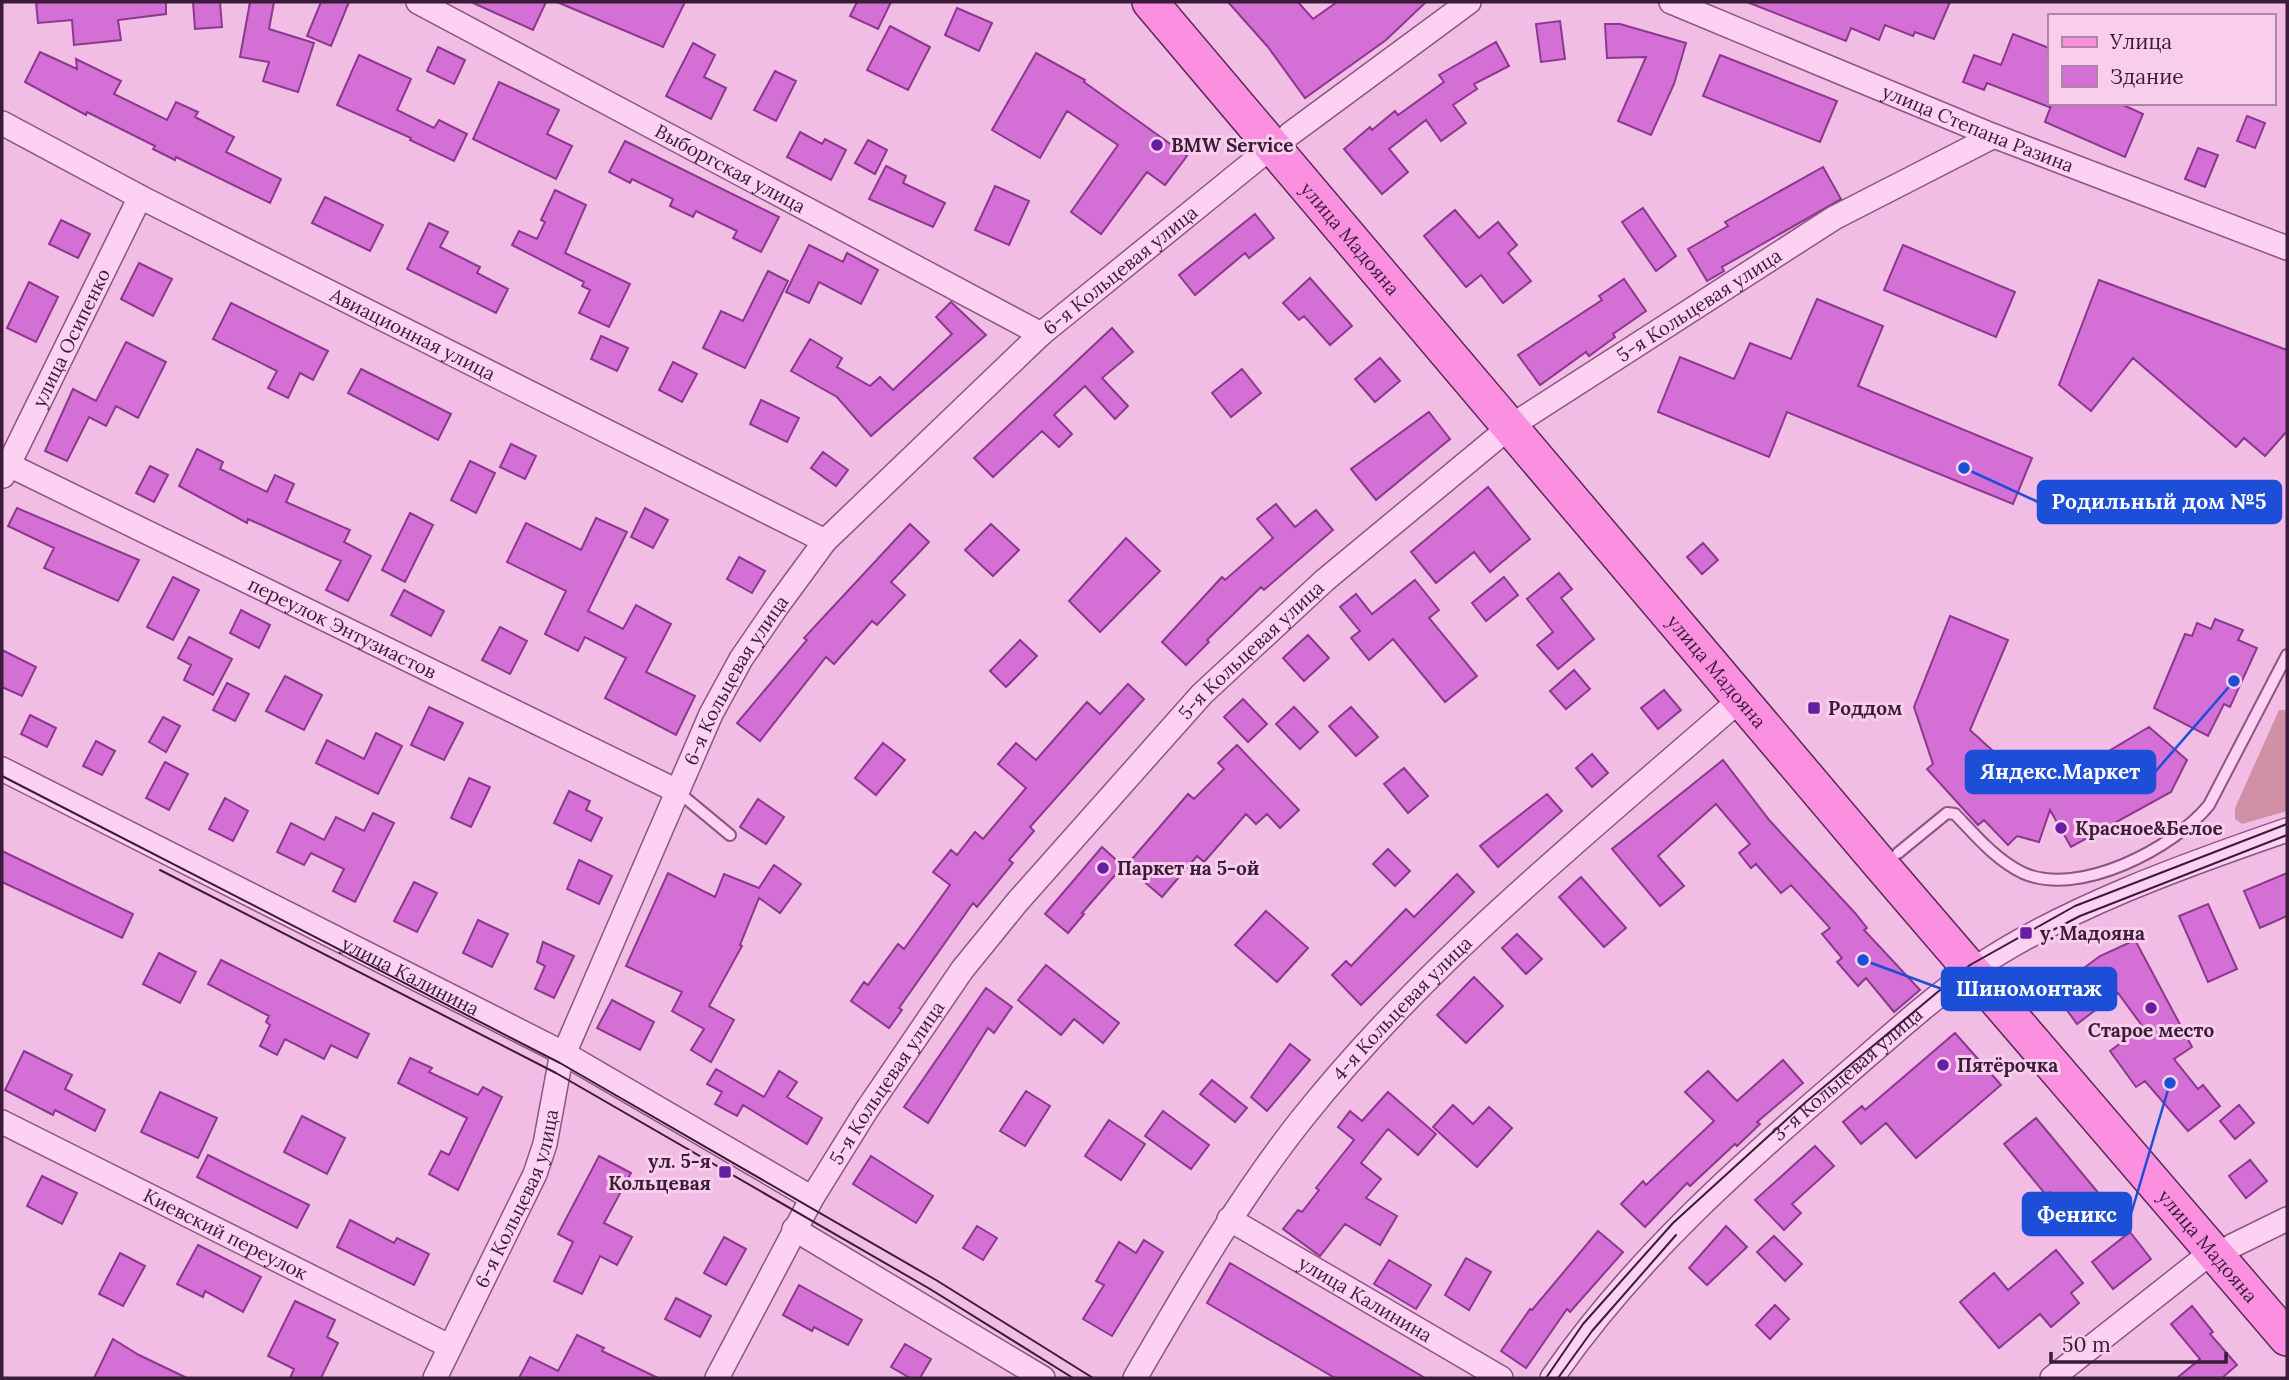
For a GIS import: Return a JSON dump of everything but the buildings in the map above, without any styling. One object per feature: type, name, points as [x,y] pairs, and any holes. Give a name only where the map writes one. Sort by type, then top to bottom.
[{"type":"main road","name":"улица Мадояна","points":[[1150,2],[1282,139]]},
{"type":"main road","name":"улица Мадояна","points":[[1176,2],[1282,139],[1898,853],[1981,965],[2222,1248],[2287,1338]]},
{"type":"main road","name":"улица Мадояна","points":[[1521,419],[1742,698],[1881,866],[1981,965]]},
{"type":"main road","name":"улица Мадояна","points":[[2222,1248],[2287,1311]]},
{"type":"street","name":"Выборгская улица","points":[[418,2],[1041,334]]},
{"type":"street","name":"6-я Кольцевая улица","points":[[435,1378],[535,1174],[545,1144],[556,1073],[710,714],[741,659],[825,541],[1041,334],[1282,139],[1469,2]]},
{"type":"street","name":"улица Степана Разина","points":[[1671,2],[1994,136],[2287,248]]},
{"type":"street","name":"Авиационная улица","points":[[2,122],[140,197],[825,541]]},
{"type":"street","name":"5-я Кольцевая улица","points":[[717,1378],[812,1198],[866,1111],[962,970],[1018,901],[1202,694],[1325,580],[1521,419],[1834,218],[1994,136]]},
{"type":"street","name":"улица Осипенко","points":[[5,472],[140,197]]},
{"type":"street","name":"переулок Энтузиастов","points":[[5,472],[677,790]]},
{"type":"street","name":"4-я Кольцевая улица","points":[[1135,1378],[1229,1219],[1308,1112],[1377,1031],[1431,975],[1742,698]]},
{"type":"street","name":"улица Калинина","points":[[2,769],[565,1054],[812,1198]]},
{"type":"street","name":"3-я Кольцевая улица","points":[[1552,1378],[1587,1327],[1677,1226],[1811,1105],[1981,965],[2077,911],[2287,830]]},
{"type":"street","name":"Киевский переулок","points":[[2,1122],[449,1346]]},
{"type":"street","name":"улица Калинина","points":[[1229,1219],[1501,1378]]},
{"type":"street","points":[[2052,1378],[2222,1248],[2287,1219]]},
{"type":"street","points":[[794,1229],[1043,1378]]},
{"type":"lane","points":[[1898,853],[1947,813],[1955,814],[1997,856],[2024,873],[2051,879],[2086,877],[2111,870],[2177,837],[2193,825],[2209,805],[2287,655]]},
{"type":"lane","points":[[677,790],[730,835]]},
{"type":"shaded area","points":[[2279,710],[2287,710],[2287,811],[2242,824],[2235,819],[2235,808]]},
{"type":"tram line","points":[[2,776],[560,1063],[936,1280],[1093,1378]]},
{"type":"tram line","points":[[1546,1378],[1583,1324],[1673,1223],[1807,1101],[1970,965],[2075,906],[2287,824]]},
{"type":"tram line","points":[[2053,930],[2080,916],[2287,835]]},
{"type":"tram line","points":[[160,870],[556,1073],[930,1289],[1073,1378]]},
{"type":"tram line","points":[[1558,1378],[1592,1331],[1676,1235]]},
{"type":"place","name":"BMW Service","points":[[1157,145]]},
{"type":"place","name":"Родильный дом №5","points":[[1964,468]]},
{"type":"place","name":"Яндекс.Маркет","points":[[2234,681]]},
{"type":"place","name":"Роддом","points":[[1814,708]]},
{"type":"place","name":"Красное&Белое","points":[[2061,828]]},
{"type":"place","name":"Паркет на 5-ой","points":[[1103,868]]},
{"type":"place","name":"у. Мадояна","points":[[2026,933]]},
{"type":"place","name":"Шиномонтаж","points":[[1863,960]]},
{"type":"place","name":"Старое место","points":[[2151,1008]]},
{"type":"place","name":"Пятёрочка","points":[[1943,1065]]},
{"type":"place","name":"Феникс","points":[[2170,1083]]},
{"type":"place","name":"ул. 5-я Кольцевая","points":[[725,1172]]}]
